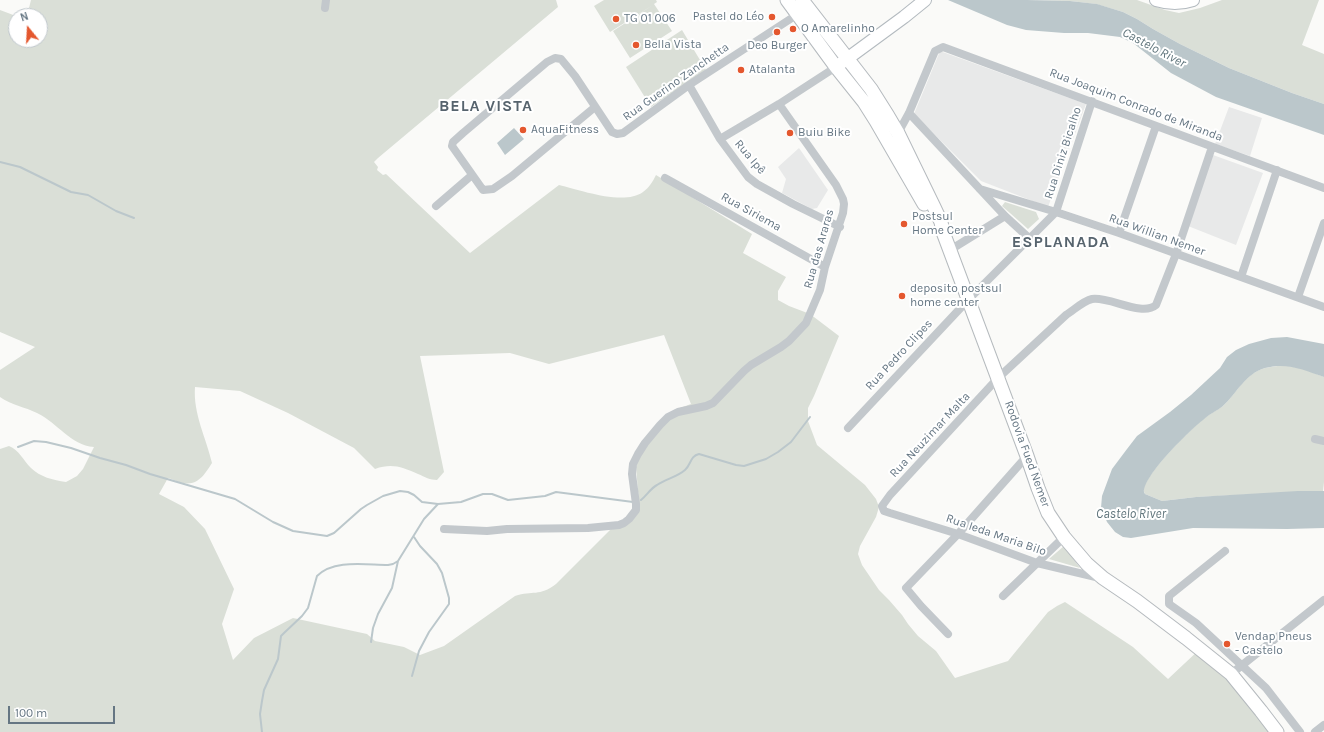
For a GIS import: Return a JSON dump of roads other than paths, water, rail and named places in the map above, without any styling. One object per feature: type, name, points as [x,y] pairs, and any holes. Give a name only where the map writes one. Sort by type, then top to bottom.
[{"type":"main road","points":[[787,0],[841,63],[871,89],[898,134],[941,222],[943,232]]},
{"type":"main road","points":[[802,0],[876,121],[931,216],[943,232]]},
{"type":"main road","points":[[1156,0],[1178,3],[1193,0]]},
{"type":"main road","points":[[841,63],[924,1]]},
{"type":"main road","name":"Rodovia Fued Nemer","points":[[943,232],[1045,506],[1064,537],[1087,564],[1103,578],[1180,633],[1231,674],[1262,711],[1277,732]]},
{"type":"street","name":"Rua Guerino Zanchetta","points":[[472,175],[452,148],[453,142],[547,62],[555,58],[561,59],[575,76],[612,132],[620,134],[689,85],[798,14]]},
{"type":"street","name":"Rua Joaquim Conrado de Miranda","points":[[909,113],[935,51],[943,47],[1324,188]]},
{"type":"street","points":[[720,139],[779,104],[841,63]]},
{"type":"street","name":"Rua Ipê","points":[[689,85],[720,139],[748,177],[757,184],[793,204],[840,227]]},
{"type":"street","name":"Rua Diniz Bicalho","points":[[1056,212],[1092,101]]},
{"type":"street","name":"Rua das Araras","points":[[444,529],[487,531],[508,529],[588,528],[619,525],[624,523],[629,520],[636,510],[632,474],[633,464],[638,454],[660,425],[668,417],[678,412],[713,403],[744,371],[789,341],[806,323],[820,290],[826,267],[840,227],[844,209],[842,196],[831,177],[779,104]]},
{"type":"street","points":[[436,206],[472,175],[483,190],[493,189],[512,176],[595,107]]},
{"type":"street","points":[[898,134],[909,113],[980,190],[1029,238]]},
{"type":"street","points":[[1119,233],[1156,126]]},
{"type":"street","points":[[1176,254],[1212,147]]},
{"type":"street","points":[[1241,277],[1277,170]]},
{"type":"street","name":"Rua Siriema","points":[[665,178],[826,267]]},
{"type":"street","name":"Rua Willian Nemer","points":[[980,190],[1056,212],[1119,233],[1324,307]]},
{"type":"street","name":"Rua Pedro Clipes","points":[[848,428],[969,299],[1056,212]]},
{"type":"street","points":[[950,250],[1005,216]]},
{"type":"street","points":[[1298,297],[1324,224]]},
{"type":"street","name":"Rua Neuzimar Malta","points":[[883,508],[882,506],[886,499],[998,378],[1066,316],[1086,302],[1097,299],[1122,305],[1150,309],[1153,308],[1158,301],[1176,254]]},
{"type":"street","points":[[1315,439],[1324,441]]},
{"type":"street","points":[[948,634],[906,588],[958,534],[1027,456]]},
{"type":"street","name":"Rua Ieda Maria Bilo","points":[[883,508],[890,513],[958,534],[1037,563],[1103,578]]},
{"type":"street","points":[[1003,596],[1064,537]]},
{"type":"street","points":[[1225,551],[1169,596],[1169,604],[1196,623],[1273,696],[1300,732]]},
{"type":"street","points":[[1231,674],[1324,600]]},
{"type":"street","points":[[1315,732],[1324,726]]},
{"type":"water","name":"Castelo River","points":[[948,0],[1070,1],[1097,4],[1123,12],[1180,44],[1229,68],[1324,104],[1324,135],[1216,97],[1171,73],[1133,43],[1120,37],[1088,33],[1026,30],[1007,25]]},
{"type":"water","points":[[514,128],[524,139],[505,155],[497,143]]},
{"type":"water","name":"Castelo River","points":[[1287,337],[1324,344],[1324,377],[1288,366],[1273,366],[1258,371],[1242,384],[1223,406],[1197,425],[1178,443],[1151,475],[1144,492],[1145,494],[1162,501],[1196,497],[1298,491],[1324,491],[1324,528],[1193,528],[1131,538],[1123,537],[1115,532],[1107,522],[1101,508],[1102,496],[1112,469],[1137,436],[1191,395],[1220,368],[1227,357],[1236,350],[1249,344],[1271,338]]},
{"type":"waterway","points":[[0,162],[20,167],[71,192],[88,195],[116,211],[134,218]]},
{"type":"waterway","points":[[641,500],[655,486],[685,470],[692,459],[699,454],[744,466],[766,459],[791,442],[810,417]]},
{"type":"waterway","points":[[18,447],[34,441],[46,442],[71,448],[150,474],[235,499],[273,522],[293,531],[327,536],[334,533],[367,505],[383,496],[400,491],[408,492],[422,502],[438,504],[461,502],[483,494],[492,494],[508,500],[545,496],[556,492],[633,502]]},
{"type":"waterway","points":[[371,642],[373,628],[378,614],[392,588],[398,561],[424,519],[438,504]]},
{"type":"waterway","points":[[412,676],[419,651],[429,632],[449,604],[449,598],[442,573],[437,564],[420,546],[414,537]]},
{"type":"waterway","points":[[262,732],[260,714],[264,690],[278,659],[281,636],[302,616],[308,608],[317,576],[332,567],[341,565],[388,565],[398,561]]},
{"type":"place","name":"Pastel do Léo","points":[[772,17]]},
{"type":"place","name":"TG 01 006","points":[[616,19]]},
{"type":"place","name":"O Amarelinho","points":[[793,29]]},
{"type":"place","name":"Deo Burger","points":[[777,32]]},
{"type":"place","name":"Bella Vista","points":[[636,45]]},
{"type":"place","name":"Atalanta","points":[[741,70]]},
{"type":"place","name":"AquaFitness","points":[[523,130]]},
{"type":"place","name":"Buiu Bike","points":[[790,133]]},
{"type":"place","name":"Postsul Home Center","points":[[904,224]]},
{"type":"place","name":"deposito postsul home center","points":[[902,296]]},
{"type":"place","name":"Vendap Pneus - Castelo","points":[[1227,644]]},
{"type":"district","name":"BELA VISTA","points":[[486,106]]},
{"type":"district","name":"ESPLANADA","points":[[1061,242]]}]
